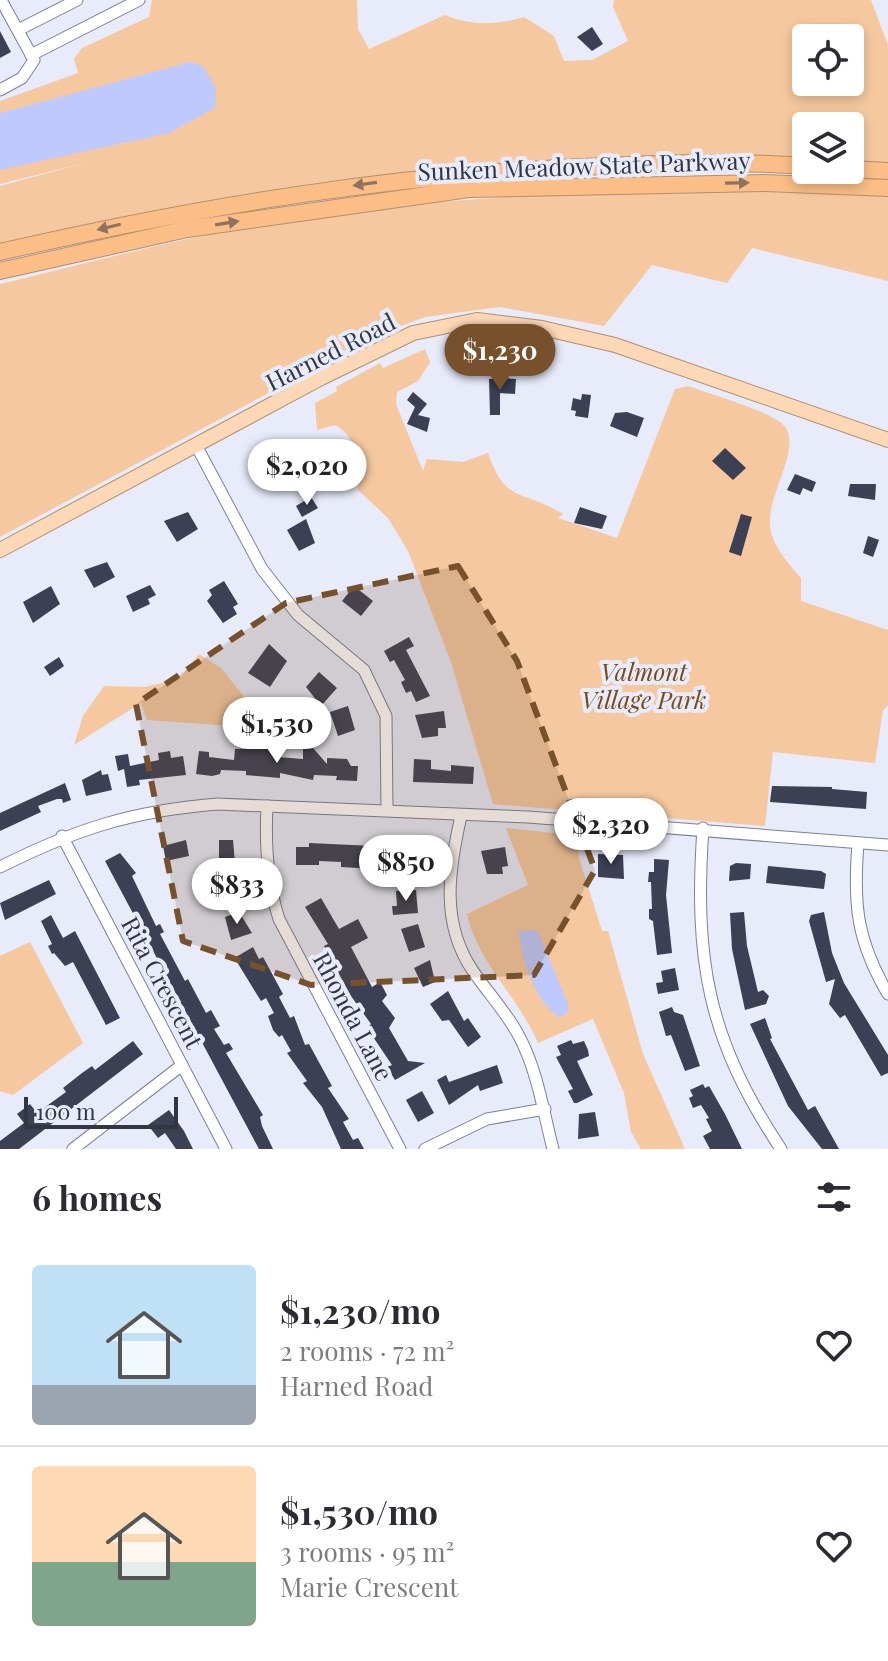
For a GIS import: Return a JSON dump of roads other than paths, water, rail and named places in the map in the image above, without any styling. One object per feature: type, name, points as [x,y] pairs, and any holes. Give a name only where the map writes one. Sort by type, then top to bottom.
[{"type":"highway","name":"Sunken Meadow State Parkway","points":[[0,252],[132,221],[260,198],[416,177],[660,164],[792,166]]},
{"type":"highway","points":[[864,170],[888,171]]},
{"type":"highway","name":"Sunken Meadow State Parkway","points":[[0,271],[187,229],[469,189],[765,183],[888,188]]},
{"type":"main road","name":"Harned Road","points":[[0,550],[321,378],[413,333],[477,320],[542,328],[615,345],[888,440]]},
{"type":"street","points":[[0,90],[22,78],[34,60],[3,3],[17,0]]},
{"type":"street","points":[[18,30],[77,0]]},
{"type":"street","points":[[109,0],[114,13]]},
{"type":"street","points":[[31,55],[139,0]]},
{"type":"street","points":[[197,447],[262,569],[298,615],[364,670],[386,716],[387,809]]},
{"type":"street","points":[[0,867],[62,836],[128,816],[217,804],[387,809],[461,816],[703,828],[888,845]]},
{"type":"street","name":"Rhonda Lane","points":[[267,806],[267,858],[271,894],[279,919],[400,1149]]},
{"type":"street","points":[[461,816],[451,857],[449,906],[453,928],[472,970],[519,1036],[545,1109],[553,1149]]},
{"type":"street","points":[[703,828],[701,943],[710,996],[727,1056],[781,1149]]},
{"type":"street","name":"Rita Crescent","points":[[62,836],[226,1149]]},
{"type":"street","points":[[858,844],[855,884],[858,923],[868,960],[888,994]]},
{"type":"street","points":[[73,1149],[182,1065]]},
{"type":"street","points":[[425,1149],[487,1119],[545,1109]]},
{"type":"water","points":[[190,62],[203,66],[216,89],[215,108],[169,133],[0,170],[0,113]]},
{"type":"water","points":[[537,930],[568,1004],[568,1012],[559,1018],[536,990],[523,955],[518,931]]},
{"type":"park label","name":"Valmont Village Park","points":[[644,685]]}]
